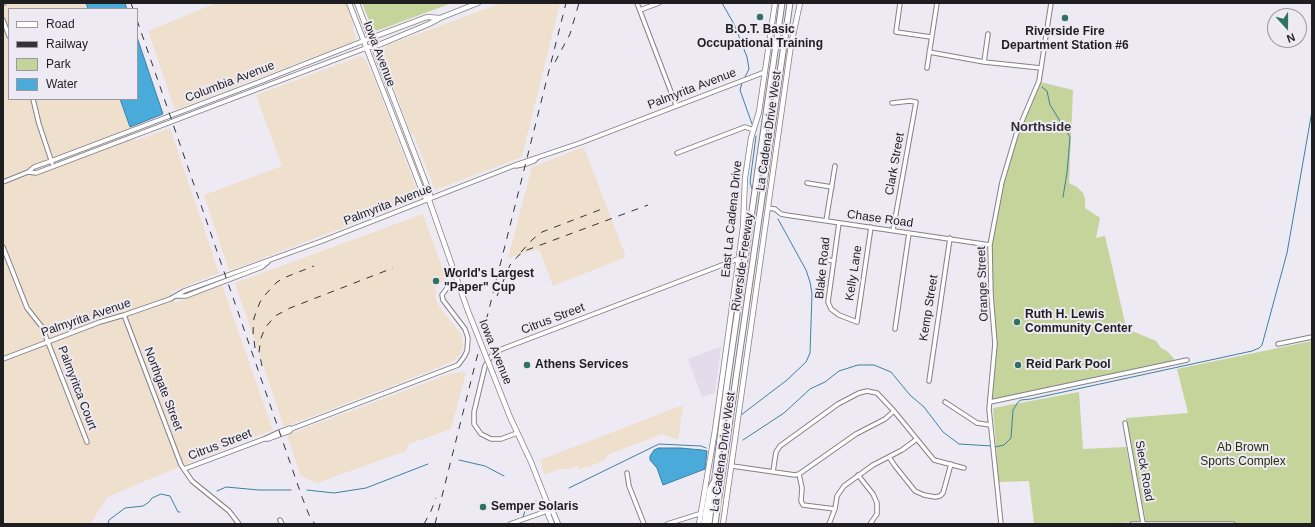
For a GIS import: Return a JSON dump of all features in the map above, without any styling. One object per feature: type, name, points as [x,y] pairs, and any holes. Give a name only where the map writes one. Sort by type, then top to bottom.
[{"type":"highway","name":"Riverside Freeway","points":[[709,524],[782,3]]},
{"type":"highway","name":"Riverside Freeway","points":[[716,524],[790,3]]},
{"type":"highway","points":[[784,49],[787,44],[794,3]]},
{"type":"highway","points":[[704,524],[710,489],[715,478]]},
{"type":"highway","points":[[719,524],[723,494],[723,479]]},
{"type":"main road","name":"Iowa Avenue","points":[[349,3],[424,196],[429,200]]},
{"type":"main road","name":"Iowa Avenue","points":[[357,3],[430,194],[429,200],[468,311],[517,433],[531,462],[550,510],[553,512],[558,524]]},
{"type":"main road","name":"Columbia Avenue","points":[[366,48],[429,24],[478,3]]},
{"type":"main road","name":"East La Cadena Drive","points":[[699,524],[710,462],[743,227],[745,178],[751,138],[759,112],[775,3]]},
{"type":"main road","name":"La Cadena Drive West","points":[[723,524],[792,45],[800,3]]},
{"type":"main road","name":"Columbia Avenue","points":[[363,41],[427,17],[440,18]]},
{"type":"main road","name":"Iowa Avenue","points":[[550,510],[548,514],[552,524]]},
{"type":"street","points":[[638,3],[676,105]]},
{"type":"street","points":[[640,10],[659,3]]},
{"type":"street","points":[[900,3],[896,32],[931,37]]},
{"type":"street","points":[[927,68],[937,3]]},
{"type":"street","name":"Orange Street","points":[[1001,524],[990,425],[990,402],[995,344],[991,295],[990,245],[1002,182],[1016,135],[1039,81],[1051,3]]},
{"type":"street","points":[[3,20],[8,33]]},
{"type":"street","points":[[984,62],[988,34]]},
{"type":"street","name":"Columbia Avenue","points":[[3,182],[28,172],[34,167],[363,41]]},
{"type":"street","name":"Columbia Avenue","points":[[28,172],[36,173],[366,48]]},
{"type":"street","points":[[929,52],[984,62],[1041,68]]},
{"type":"street","points":[[297,67],[299,73]]},
{"type":"street","name":"Palmyrita Avenue","points":[[3,359],[100,322],[176,296],[184,291],[429,200],[528,160],[652,116],[676,105],[765,72]]},
{"type":"street","points":[[282,73],[284,79]]},
{"type":"street","points":[[216,98],[218,104]]},
{"type":"street","points":[[33,100],[39,124],[54,166]]},
{"type":"street","name":"Clark Street","points":[[892,103],[910,101],[916,102],[893,230]]},
{"type":"street","points":[[677,153],[745,127],[754,130]]},
{"type":"street","points":[[98,143],[100,148]]},
{"type":"street","points":[[826,221],[835,166]]},
{"type":"street","points":[[807,183],[832,187]]},
{"type":"street","name":"Chase Road","points":[[768,208],[775,209],[783,215],[990,245]]},
{"type":"street","name":"Blake Road","points":[[839,223],[828,302],[831,309],[839,315],[857,322]]},
{"type":"street","name":"Kelly Lane","points":[[857,322],[872,227]]},
{"type":"street","points":[[895,329],[909,233]]},
{"type":"street","name":"Kemp Street","points":[[928,381],[950,238]]},
{"type":"street","points":[[3,247],[27,308],[42,327],[48,342]]},
{"type":"street","name":"Citrus Street","points":[[517,433],[501,439],[491,439],[481,434],[474,424],[474,412],[485,366],[492,355],[502,349],[738,259]]},
{"type":"street","points":[[822,259],[834,261]]},
{"type":"street","name":"Citrus Street","points":[[184,469],[452,368],[460,363],[467,351],[468,338],[465,329],[442,295],[447,288],[458,284]]},
{"type":"street","name":"Northgate Street","points":[[124,315],[178,458],[184,469],[192,481],[229,511],[239,524]]},
{"type":"street","points":[[1278,344],[1312,337]]},
{"type":"street","name":"Palmyritca Court","points":[[48,342],[86,442]]},
{"type":"street","points":[[990,402],[1186,360]]},
{"type":"street","points":[[773,472],[776,452],[780,446],[823,414],[845,400],[867,391],[877,393],[894,411],[934,460],[964,468]]},
{"type":"street","points":[[945,402],[977,422],[990,425]]},
{"type":"street","points":[[732,466],[798,474],[856,434],[885,419],[894,411]]},
{"type":"street","name":"Sieck Road","points":[[1125,423],[1143,523]]},
{"type":"street","points":[[829,524],[835,509],[837,496],[844,486],[873,465],[902,450],[917,439]]},
{"type":"street","points":[[889,457],[915,491],[924,495],[937,497],[944,491],[951,464]]},
{"type":"street","points":[[627,473],[630,486],[644,524]]},
{"type":"street","points":[[798,474],[802,488],[801,501],[803,505],[835,509]]},
{"type":"street","points":[[858,475],[873,494],[877,503],[877,514],[870,524]]},
{"type":"street","points":[[510,524],[550,510]]},
{"type":"street","points":[[667,524],[702,513]]},
{"type":"street","points":[[1132,524],[1233,524]]},
{"type":"shaded area","points":[[3,3],[86,3],[88,8],[8,8],[8,100],[119,100],[135,141],[170,128],[219,273],[171,292],[175,303],[222,285],[273,430],[112,495],[107,498],[90,524],[3,524]]},
{"type":"shaded area","points":[[216,3],[346,3],[353,22],[353,30],[356,37],[353,42],[175,110],[148,31]]},
{"type":"shaded area","points":[[501,3],[560,3],[522,157],[435,190],[414,135],[411,134],[392,84],[392,77],[384,53],[386,46]]},
{"type":"shaded area","points":[[361,56],[365,59],[374,78],[419,195],[418,199],[229,271],[204,195],[282,166],[256,95]]},
{"type":"shaded area","points":[[584,147],[626,257],[553,286],[539,249],[508,258],[532,167]]},
{"type":"shaded area","points":[[423,214],[446,278],[435,289],[436,301],[461,334],[463,345],[461,353],[455,360],[428,372],[284,427],[235,283]]},
{"type":"shaded area","points":[[720,347],[715,393],[702,397],[688,359]]},
{"type":"shaded area","points":[[466,372],[451,429],[409,444],[406,451],[317,483],[301,476],[287,435],[452,373]]},
{"type":"shaded area","points":[[683,405],[678,440],[662,434],[607,455],[605,460],[591,466],[578,469],[578,465],[569,469],[560,469],[545,475],[540,460]]},
{"type":"green space","points":[[362,3],[452,3],[379,30],[375,30],[372,27]]},
{"type":"green space","points":[[1040,82],[1073,90],[1069,183],[1077,187],[1083,193],[1085,208],[1100,218],[1096,238],[1105,236],[1127,331],[1132,331],[1156,341],[1161,348],[1167,351],[1175,360],[995,400],[991,397],[997,344],[993,295],[992,240],[1001,188],[1017,135]]},
{"type":"green space","name":"Ab Brown Sports Complex","points":[[1312,341],[1312,524],[1146,522],[1126,418],[1188,413],[1177,369]]},
{"type":"green space","points":[[1079,392],[1083,449],[1126,447],[1141,520],[1138,522],[1034,524],[1029,481],[999,482],[993,408]]},
{"type":"water","points":[[86,3],[125,3],[127,8],[88,8]]},
{"type":"water","points":[[138,40],[163,114],[130,127],[120,100],[138,100]]},
{"type":"water","points":[[659,448],[680,448],[707,451],[705,469],[663,485],[657,468],[650,460],[650,456],[654,450]]},
{"type":"waterway","points":[[722,3],[734,24],[747,57],[749,69],[745,77]]},
{"type":"waterway","points":[[742,83],[740,90],[752,124]]},
{"type":"waterway","points":[[1042,87],[1047,91],[1050,105],[1070,137],[1063,197]]},
{"type":"waterway","points":[[995,447],[1004,445],[1011,438],[1013,410],[1021,400],[1252,351],[1262,345],[1287,253],[1312,111]]},
{"type":"waterway","points":[[752,189],[750,182],[756,136]]},
{"type":"waterway","points":[[741,415],[787,380],[806,362],[810,353],[812,294],[810,282],[806,270],[778,219]]},
{"type":"waterway","points":[[743,440],[784,413],[810,389],[825,382],[839,371],[858,365],[874,365],[891,372],[910,395],[924,407],[943,432],[959,444],[992,446]]},
{"type":"waterway","points":[[569,488],[659,444],[701,446],[706,448]]},
{"type":"waterway","points":[[459,460],[485,466],[504,476]]},
{"type":"waterway","points":[[307,490],[334,493],[366,488],[428,464]]},
{"type":"waterway","points":[[217,491],[226,487],[259,490],[291,490]]},
{"type":"waterway","points":[[108,524],[109,520],[125,508],[143,506],[152,498],[161,494],[170,496],[178,512],[180,512]]},
{"type":"waterway","points":[[523,517],[528,506],[536,501]]},
{"type":"railway","points":[[131,3],[133,8]]},
{"type":"railway","points":[[435,524],[566,3]]},
{"type":"railway","points":[[555,62],[570,34],[579,3]]},
{"type":"railway","points":[[138,23],[302,497],[309,515],[315,524]]},
{"type":"railway","points":[[497,296],[510,265],[519,255],[527,250],[648,205]]},
{"type":"railway","points":[[521,252],[542,232],[602,209]]},
{"type":"railway","points":[[255,348],[253,332],[254,318],[260,302],[265,295],[277,282],[314,266]]},
{"type":"railway","points":[[262,366],[259,352],[261,338],[265,328],[275,316],[290,308],[393,268]]},
{"type":"railway","points":[[424,524],[436,498]]},
{"type":"place","name":"B.O.T. Basic Occupational Training","points":[[760,17]]},
{"type":"place","name":"Riverside Fire Department Station #6","points":[[1065,18]]},
{"type":"place","name":"World's Largest \"Paper\" Cup","points":[[436,281]]},
{"type":"place","name":"Ruth H. Lewis Community Center","points":[[1017,322]]},
{"type":"place","name":"Athens Services","points":[[527,365]]},
{"type":"place","name":"Reid Park Pool","points":[[1018,365]]},
{"type":"place","name":"Semper Solaris","points":[[483,507]]},
{"type":"district","name":"Northside","points":[[1041,127]]}]
